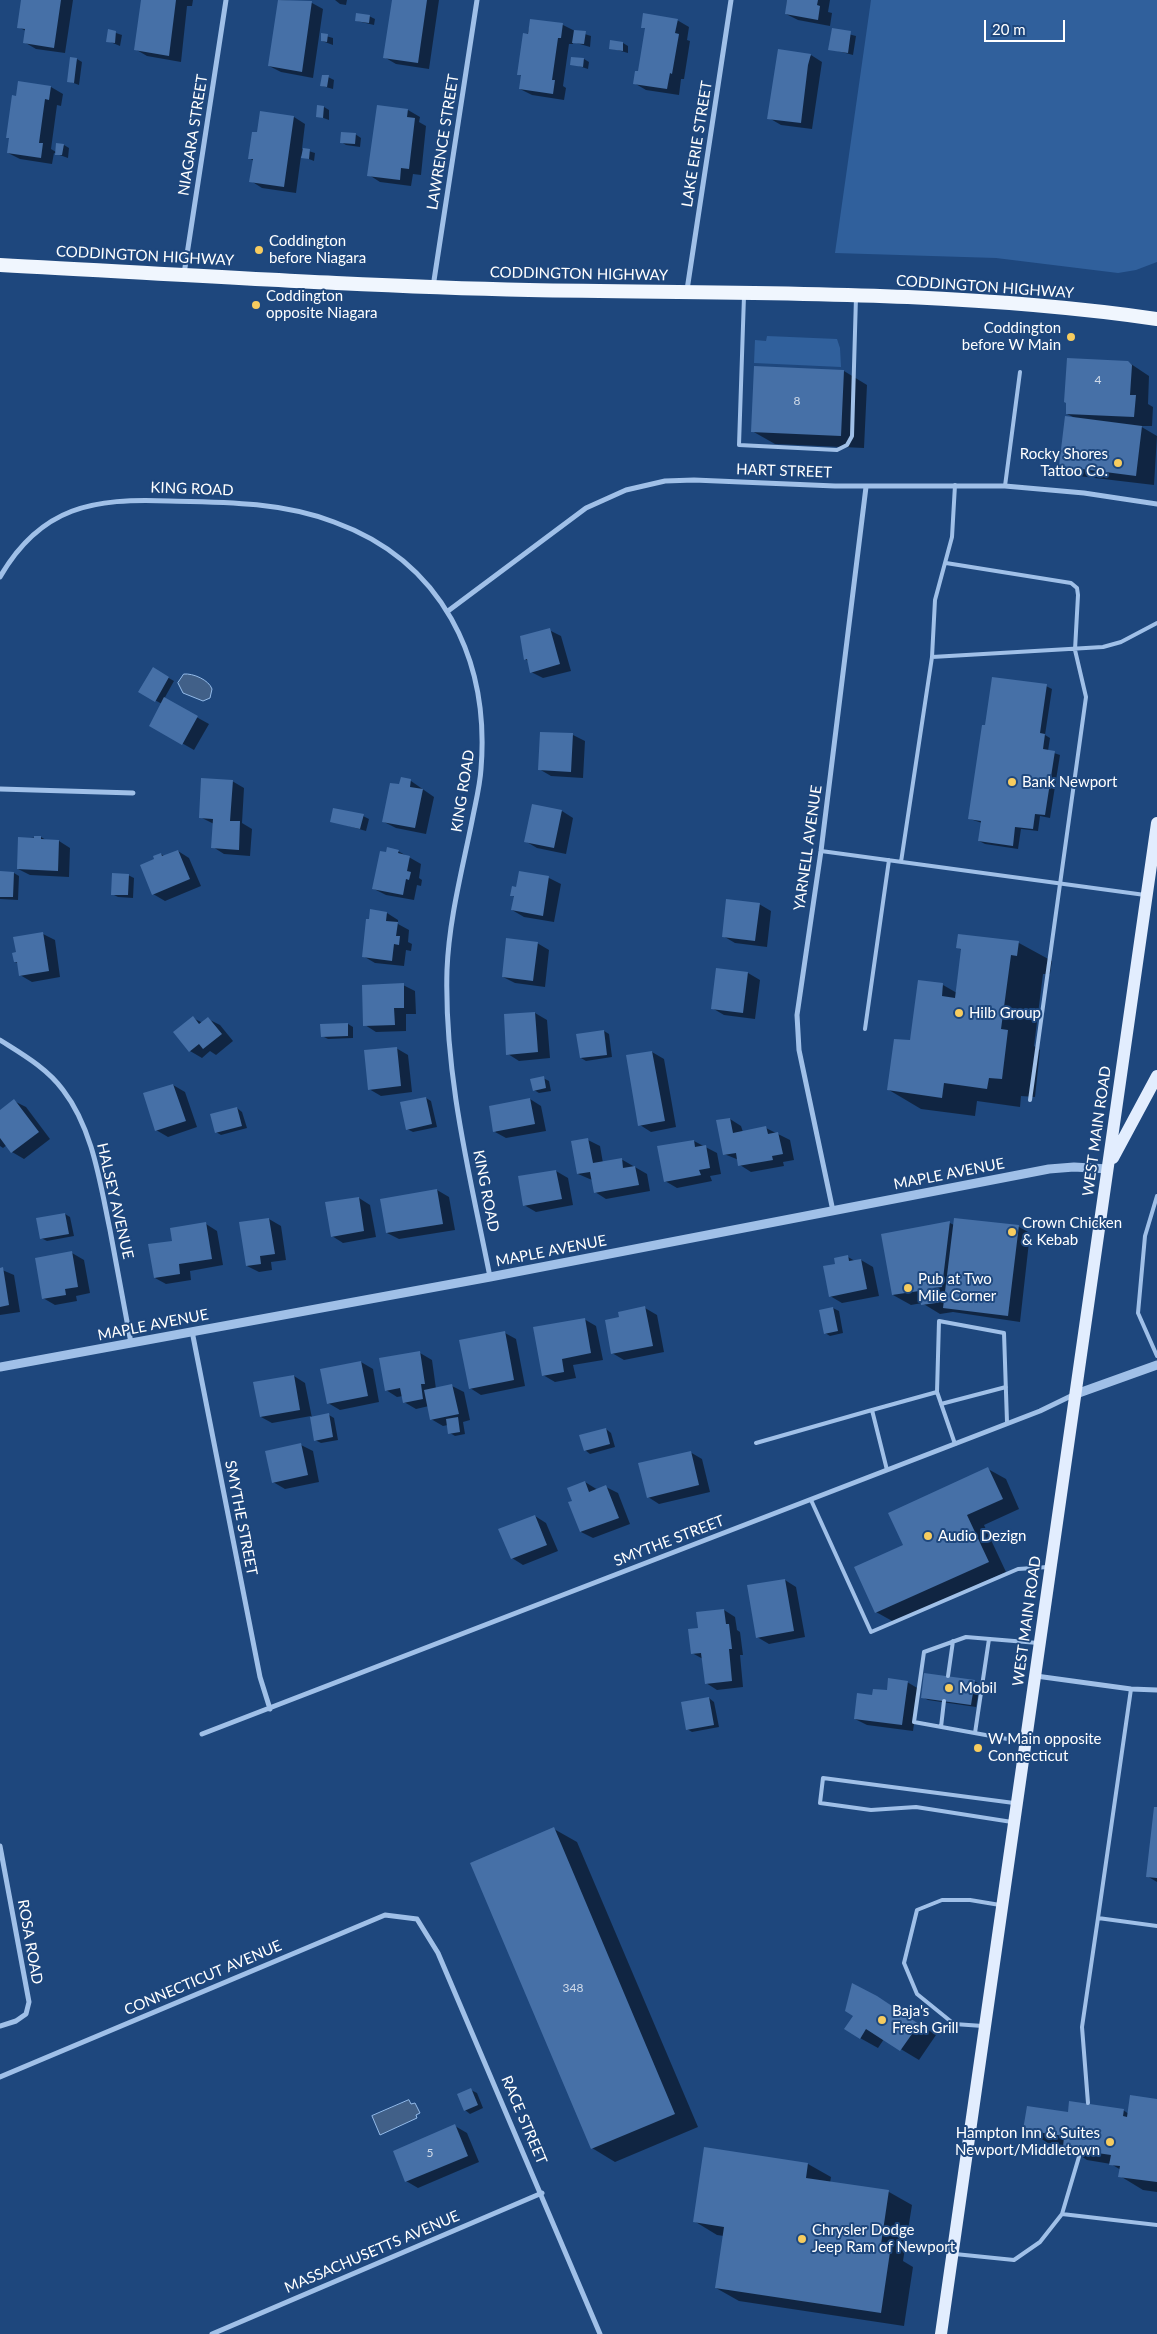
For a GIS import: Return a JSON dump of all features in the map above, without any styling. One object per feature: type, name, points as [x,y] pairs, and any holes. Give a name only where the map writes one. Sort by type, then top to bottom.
[{"type":"highway","name":"CODDINGTON HIGHWAY","points":[[0,265],[433,287],[856,295],[985,301],[1157,319]]},
{"type":"main road","name":"WEST MAIN ROAD","points":[[941,2334],[1108,1169],[1152,896],[1157,823]]},
{"type":"main road","points":[[1108,1169],[1157,1076]]},
{"type":"street","name":"NIAGARA STREET","points":[[184,274],[226,0]]},
{"type":"street","name":"LAWRENCE STREET","points":[[433,287],[477,0]]},
{"type":"street","name":"LAKE ERIE STREET","points":[[687,293],[731,0]]},
{"type":"street","name":"HART STREET","points":[[448,611],[579,513],[601,500],[626,490],[665,482],[694,480],[866,486],[1004,486],[1084,493],[1157,504]]},
{"type":"street","name":"YARNELL AVENUE","points":[[833,1210],[797,1039],[797,1015],[821,851],[866,486]]},
{"type":"street","name":"KING ROAD","points":[[0,577],[25,542],[50,522],[76,509],[98,502],[124,499],[220,502],[270,506],[302,512],[355,530],[397,557],[426,584],[448,611],[456,624],[468,655],[483,715],[481,773],[450,936],[447,1027],[454,1099],[490,1277]]},
{"type":"street","points":[[0,789],[132,793]]},
{"type":"street","name":"HALSEY AVENUE","points":[[0,1040],[21,1053],[64,1090],[83,1127],[99,1176],[131,1343]]},
{"type":"street","name":"MAPLE AVENUE","points":[[0,1367],[490,1277],[1049,1169],[1074,1167],[1108,1169]]},
{"type":"street","name":"SMYTHE STREET","points":[[192,1331],[258,1668],[270,1709]]},
{"type":"street","points":[[1076,1394],[1157,1365]]},
{"type":"street","name":"SMYTHE STREET","points":[[202,1734],[811,1500],[1007,1422],[1040,1411],[1076,1394]]},
{"type":"street","points":[[1036,1676],[1131,1689],[1157,1690]]},
{"type":"street","name":"ROSA ROAD","points":[[0,1846],[29,2002],[26,2014],[16,2021],[0,2026]]},
{"type":"street","name":"CONNECTICUT AVENUE","points":[[0,2077],[385,1914],[417,1919]]},
{"type":"street","name":"RACE STREET","points":[[417,1919],[438,1953],[542,2193],[600,2334]]},
{"type":"street","name":"MASSACHUSETTS AVENUE","points":[[212,2334],[542,2193]]},
{"type":"lane","points":[[744,293],[739,445],[837,450],[847,446],[852,436],[856,295]]},
{"type":"lane","points":[[1004,486],[1020,372]]},
{"type":"lane","points":[[901,862],[932,656],[935,600],[952,538],[955,485]]},
{"type":"lane","points":[[946,563],[1071,583],[1077,588],[1075,650],[1086,697],[1030,1100]]},
{"type":"lane","points":[[932,656],[1075,650],[1112,645],[1157,623]]},
{"type":"lane","points":[[821,851],[1152,896]]},
{"type":"lane","points":[[865,1029],[889,860]]},
{"type":"lane","points":[[1157,1196],[1146,1236],[1138,1313],[1157,1356]]},
{"type":"lane","points":[[955,1444],[938,1392],[939,1321],[1004,1333],[1007,1422]]},
{"type":"lane","points":[[941,1404],[1006,1386]]},
{"type":"lane","points":[[756,1443],[938,1392]]},
{"type":"lane","points":[[872,1410],[887,1470]]},
{"type":"lane","points":[[811,1500],[871,1632],[1018,1568],[1051,1567]]},
{"type":"lane","points":[[1026,1742],[914,1722],[921,1670],[924,1652],[966,1637],[1040,1643]]},
{"type":"lane","points":[[975,1733],[989,1639]]},
{"type":"lane","points":[[948,1676],[953,1641]]},
{"type":"lane","points":[[1088,2103],[1082,2027],[1131,1689]]},
{"type":"lane","points":[[941,1727],[944,1701]]},
{"type":"lane","points":[[1014,1822],[916,1808],[871,1810],[820,1804],[822,1778],[1017,1803]]},
{"type":"lane","points":[[985,2026],[954,2024],[931,2006],[916,1994],[904,1962],[917,1910],[942,1900],[970,1900],[1002,1905]]},
{"type":"lane","points":[[1098,1918],[1157,1926]]},
{"type":"lane","points":[[952,2254],[1014,2260],[1040,2242],[1062,2214],[1081,2150]]},
{"type":"lane","points":[[1062,2214],[1157,2226]]},
{"type":"shaded area","points":[[871,0],[1157,0],[1157,262],[1136,270],[1118,273],[996,258],[835,253]]},
{"type":"shaded area","points":[[767,336],[837,339],[840,348],[841,367],[754,363],[755,340],[766,341]]},
{"type":"shaded area","points":[[184,674],[196,676],[208,683],[212,689],[210,698],[203,701],[183,693],[178,683]]},
{"type":"shaded area","points":[[409,2100],[411,2104],[415,2103],[420,2113],[416,2115],[417,2118],[380,2135],[372,2116]]},
{"type":"building","points":[[21,0],[61,0],[54,48],[23,43],[25,29],[17,28]]},
{"type":"building","points":[[141,0],[176,0],[169,56],[134,50]]},
{"type":"building","points":[[278,0],[312,1],[302,72],[268,66]]},
{"type":"building","points":[[392,0],[427,0],[418,63],[383,58]]},
{"type":"building","points":[[787,0],[818,0],[817,5],[820,6],[818,20],[785,14]]},
{"type":"building","points":[[356,13],[370,15],[369,23],[355,21]]},
{"type":"building","points":[[643,13],[678,19],[675,33],[679,34],[672,74],[670,73],[667,89],[633,84],[635,71],[638,71],[645,28],[641,28]]},
{"type":"building","points":[[530,19],[563,23],[561,38],[558,38],[552,80],[555,80],[553,94],[519,89],[521,75],[517,75],[523,33],[528,34]]},
{"type":"building","points":[[832,28],[851,31],[848,53],[828,50]]},
{"type":"building","points":[[108,29],[116,31],[115,43],[106,42]]},
{"type":"building","points":[[574,30],[586,31],[584,44],[572,43]]},
{"type":"building","points":[[321,33],[328,34],[327,42],[321,41]]},
{"type":"building","points":[[610,40],[623,42],[623,51],[609,49]]},
{"type":"building","points":[[778,49],[811,54],[801,123],[767,119]]},
{"type":"building","points":[[70,57],[77,58],[74,83],[67,82]]},
{"type":"building","points":[[571,57],[584,58],[583,67],[570,65]]},
{"type":"building","points":[[322,75],[329,75],[327,87],[320,86]]},
{"type":"building","points":[[18,81],[51,86],[49,100],[45,99],[39,143],[43,143],[41,158],[7,153],[9,138],[6,138],[12,95],[16,96]]},
{"type":"building","points":[[317,105],[324,106],[323,118],[316,117]]},
{"type":"building","points":[[377,105],[408,109],[407,117],[415,118],[409,169],[401,168],[400,180],[367,176]]},
{"type":"building","points":[[260,111],[294,116],[284,187],[249,182],[253,159],[248,159],[252,132],[257,132]]},
{"type":"building","points":[[341,132],[356,133],[355,144],[340,143]]},
{"type":"building","points":[[56,143],[64,144],[62,155],[55,155]]},
{"type":"building","points":[[303,148],[310,149],[309,159],[301,158]]},
{"type":"building","points":[[1067,358],[1128,361],[1132,365],[1130,395],[1136,395],[1134,417],[1066,414],[1066,403],[1064,402]]},
{"type":"building","points":[[754,366],[844,370],[841,436],[751,432]]},
{"type":"building","points":[[1065,416],[1142,426],[1136,476],[1059,466]]},
{"type":"building","points":[[550,628],[560,664],[530,673],[527,659],[524,660],[520,636]]},
{"type":"building","points":[[153,667],[169,677],[155,702],[138,692]]},
{"type":"building","name":"Bank Newport","points":[[992,677],[1047,684],[1040,733],[1045,734],[1043,749],[1055,751],[1045,815],[1035,814],[1033,829],[1015,827],[1013,846],[978,841],[981,821],[968,819],[982,725],[985,725]]},
{"type":"building","points":[[164,697],[198,716],[182,745],[149,726]]},
{"type":"building","points":[[540,732],[573,733],[571,772],[538,770]]},
{"type":"building","points":[[401,777],[411,779],[410,787],[423,789],[415,828],[382,822],[390,783],[399,784]]},
{"type":"building","points":[[201,778],[233,780],[230,821],[240,821],[239,850],[211,848],[213,819],[199,818]]},
{"type":"building","points":[[532,804],[562,810],[554,848],[524,842]]},
{"type":"building","points":[[333,808],[364,814],[360,829],[330,822]]},
{"type":"building","points":[[34,836],[41,836],[41,839],[59,840],[58,871],[17,869],[18,837],[34,838]]},
{"type":"building","points":[[387,847],[399,850],[398,853],[410,856],[407,871],[411,872],[409,880],[406,879],[403,895],[372,889],[380,851],[386,852]]},
{"type":"building","points":[[178,850],[190,879],[152,895],[140,865],[154,859],[153,856],[161,853],[162,856]]},
{"type":"building","points":[[0,871],[14,872],[13,897],[0,897]]},
{"type":"building","points":[[519,871],[549,876],[543,916],[511,910],[514,896],[510,896],[512,886],[516,887]]},
{"type":"building","points":[[112,873],[129,874],[128,895],[111,895]]},
{"type":"building","points":[[726,899],[760,903],[755,941],[722,937]]},
{"type":"building","points":[[370,909],[387,912],[386,921],[398,922],[396,936],[400,936],[399,945],[394,944],[392,961],[362,957],[366,919],[369,919]]},
{"type":"building","points":[[43,932],[49,971],[19,976],[17,962],[14,962],[12,953],[16,952],[13,937]]},
{"type":"building","name":"Hilb Group","points":[[958,934],[1019,941],[1017,956],[1011,955],[1001,1029],[1008,1030],[1002,1079],[989,1078],[987,1089],[944,1083],[942,1098],[887,1090],[894,1039],[910,1040],[918,980],[943,983],[942,996],[955,998],[961,949],[956,948]]},
{"type":"building","points":[[506,938],[538,942],[533,981],[502,977]]},
{"type":"building","points":[[716,968],[748,972],[743,1013],[711,1009]]},
{"type":"building","points":[[404,983],[404,1008],[394,1008],[395,1025],[363,1026],[362,985]]},
{"type":"building","points":[[535,1012],[538,1052],[506,1055],[504,1014]]},
{"type":"building","points":[[193,1016],[199,1024],[208,1017],[222,1034],[203,1049],[199,1044],[189,1052],[173,1032]]},
{"type":"building","points":[[348,1023],[348,1036],[321,1037],[320,1024]]},
{"type":"building","points":[[604,1030],[607,1055],[580,1058],[576,1034]]},
{"type":"building","points":[[397,1047],[401,1086],[368,1090],[364,1050]]},
{"type":"building","points":[[652,1051],[665,1121],[638,1126],[626,1055]]},
{"type":"building","points":[[544,1076],[546,1088],[533,1091],[530,1079]]},
{"type":"building","points":[[173,1084],[186,1121],[155,1131],[143,1093]]},
{"type":"building","points":[[426,1097],[432,1124],[406,1130],[400,1102]]},
{"type":"building","points":[[530,1098],[535,1124],[493,1132],[489,1106]]},
{"type":"building","points":[[14,1099],[39,1132],[11,1153],[0,1138],[0,1110]]},
{"type":"building","points":[[237,1107],[242,1126],[215,1133],[210,1114]]},
{"type":"building","points":[[730,1118],[733,1133],[766,1126],[768,1134],[778,1132],[783,1154],[772,1156],[773,1160],[738,1166],[736,1153],[723,1155],[716,1120]]},
{"type":"building","points":[[588,1138],[593,1163],[622,1158],[623,1168],[635,1166],[639,1185],[594,1193],[590,1172],[577,1174],[571,1141]]},
{"type":"building","points":[[694,1140],[695,1147],[706,1145],[710,1168],[699,1170],[701,1175],[664,1182],[657,1146]]},
{"type":"building","points":[[556,1170],[562,1199],[523,1206],[518,1176]]},
{"type":"building","points":[[437,1189],[443,1224],[386,1233],[380,1199]]},
{"type":"building","points":[[359,1197],[364,1231],[331,1237],[325,1202]]},
{"type":"building","points":[[65,1213],[69,1234],[40,1239],[36,1218]]},
{"type":"building","points":[[269,1218],[275,1254],[260,1256],[261,1264],[246,1266],[239,1222]]},
{"type":"building","points":[[954,1218],[1019,1225],[1008,1316],[943,1308]]},
{"type":"building","points":[[950,1221],[942,1287],[933,1288],[936,1303],[921,1305],[919,1291],[892,1295],[881,1234]]},
{"type":"building","points":[[206,1222],[212,1259],[179,1264],[180,1274],[154,1278],[148,1244],[172,1241],[170,1228]]},
{"type":"building","points":[[72,1251],[78,1287],[65,1289],[66,1295],[42,1299],[35,1258]]},
{"type":"building","points":[[848,1255],[849,1261],[861,1259],[867,1289],[829,1297],[823,1266],[835,1264],[834,1258]]},
{"type":"building","points":[[3,1267],[9,1305],[0,1307],[0,1268]]},
{"type":"building","points":[[645,1306],[653,1346],[611,1354],[605,1320],[619,1317],[618,1312]]},
{"type":"building","points":[[833,1307],[838,1331],[824,1334],[819,1310]]},
{"type":"building","points":[[585,1318],[591,1353],[562,1359],[564,1372],[542,1376],[533,1327]]},
{"type":"building","points":[[505,1331],[514,1380],[469,1389],[459,1340]]},
{"type":"building","points":[[420,1351],[425,1384],[421,1384],[423,1399],[403,1403],[400,1388],[385,1391],[379,1358]]},
{"type":"building","points":[[361,1361],[368,1396],[327,1404],[320,1369]]},
{"type":"building","points":[[294,1375],[300,1410],[260,1417],[253,1382]]},
{"type":"building","points":[[452,1384],[459,1414],[430,1420],[424,1390]]},
{"type":"building","points":[[329,1413],[333,1437],[314,1441],[310,1417]]},
{"type":"building","points":[[458,1417],[460,1432],[448,1434],[446,1419]]},
{"type":"building","points":[[606,1428],[610,1444],[584,1451],[579,1435]]},
{"type":"building","points":[[301,1443],[308,1475],[272,1483],[265,1451]]},
{"type":"building","points":[[691,1451],[699,1485],[647,1498],[638,1463]]},
{"type":"building","points":[[988,1467],[1003,1499],[967,1515],[989,1562],[875,1613],[854,1567],[903,1545],[888,1513]]},
{"type":"building","points":[[585,1481],[589,1492],[606,1485],[619,1518],[580,1532],[568,1502],[572,1501],[567,1488]]},
{"type":"building","points":[[535,1515],[547,1545],[511,1559],[498,1529]]},
{"type":"building","points":[[785,1579],[794,1631],[756,1638],[747,1585]]},
{"type":"building","points":[[724,1609],[726,1624],[729,1624],[732,1649],[729,1649],[732,1681],[705,1684],[701,1653],[691,1654],[688,1629],[698,1628],[696,1612]]},
{"type":"building","points":[[924,1673],[975,1680],[971,1705],[921,1698]]},
{"type":"building","points":[[888,1678],[908,1681],[902,1725],[854,1719],[857,1693],[872,1695],[873,1689],[887,1690]]},
{"type":"building","points":[[709,1697],[714,1725],[686,1730],[681,1702]]},
{"type":"building","points":[[1154,1807],[1157,1807],[1157,1878],[1146,1877]]},
{"type":"building","points":[[554,1827],[675,2114],[591,2149],[470,1863]]},
{"type":"building","name":"Baja's Fresh Grill","points":[[852,1983],[877,1996],[919,2024],[900,2051],[866,2029],[860,2039],[844,2029],[853,2016],[845,2011]]},
{"type":"building","points":[[471,2088],[478,2105],[464,2111],[457,2094]]},
{"type":"building","name":"Hampton Inn & Suites Newport/Middletown","points":[[1130,2095],[1157,2099],[1157,2182],[1118,2177],[1120,2166],[1109,2165],[1111,2155],[1063,2148],[1064,2136],[1023,2130],[1027,2106],[1068,2112],[1069,2101],[1124,2109],[1123,2116],[1127,2117]]},
{"type":"building","points":[[455,2124],[468,2156],[405,2182],[393,2151]]},
{"type":"building","name":"Chrysler Dodge Jeep Ram of Newport","points":[[704,2147],[808,2163],[806,2178],[889,2190],[880,2251],[890,2252],[881,2313],[715,2288],[724,2227],[693,2222]]},
{"type":"place","name":"Coddington before Niagara","points":[[259,250]]},
{"type":"place","name":"Coddington opposite Niagara","points":[[256,305]]},
{"type":"place","name":"Coddington before W Main","points":[[1071,337]]},
{"type":"place","name":"Rocky Shores Tattoo Co.","points":[[1118,463]]},
{"type":"place","name":"Bank Newport","points":[[1012,782]]},
{"type":"place","name":"Hilb Group","points":[[959,1013]]},
{"type":"place","name":"Crown Chicken & Kebab","points":[[1012,1232]]},
{"type":"place","name":"Pub at Two Mile Corner","points":[[908,1288]]},
{"type":"place","name":"Audio Dezign","points":[[928,1536]]},
{"type":"place","name":"Mobil","points":[[949,1688]]},
{"type":"place","name":"W Main opposite Connecticut","points":[[978,1748]]},
{"type":"place","name":"Baja's Fresh Grill","points":[[882,2020]]},
{"type":"place","name":"Hampton Inn & Suites Newport/Middletown","points":[[1110,2142]]},
{"type":"place","name":"Chrysler Dodge Jeep Ram of Newport","points":[[802,2239]]}]
